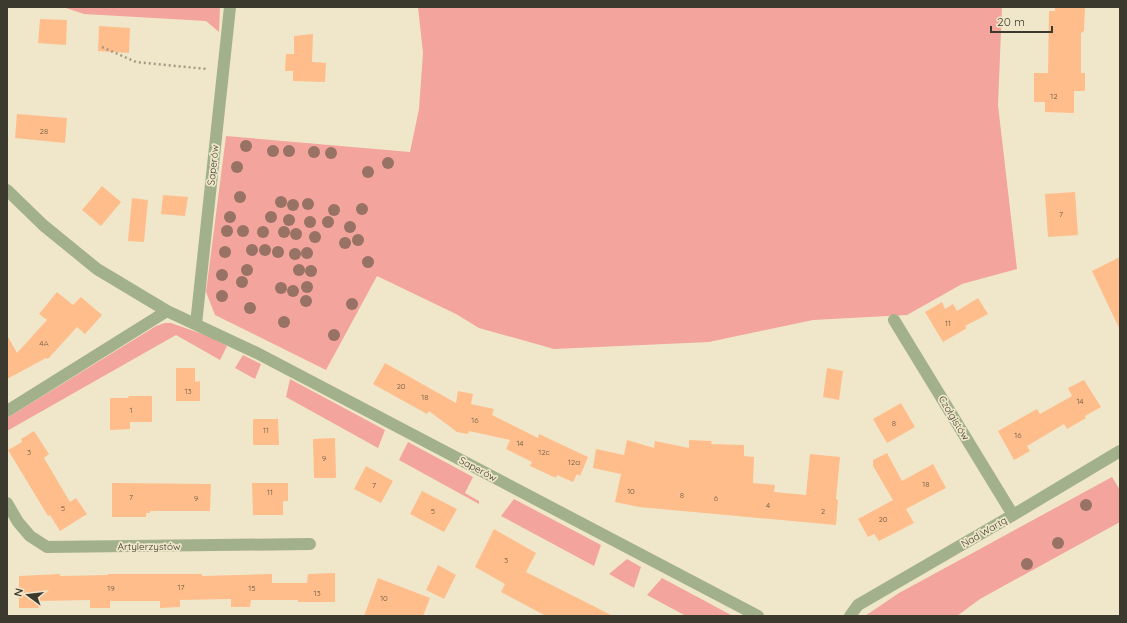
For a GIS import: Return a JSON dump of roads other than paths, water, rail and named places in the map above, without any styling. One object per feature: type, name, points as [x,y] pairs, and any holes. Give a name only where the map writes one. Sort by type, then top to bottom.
[{"type":"street","name":"Saperów","points":[[196,324],[230,7]]},
{"type":"street","name":"Saperów","points":[[7,190],[43,225],[97,269],[166,311],[256,353],[758,616]]},
{"type":"street","points":[[7,411],[166,311]]},
{"type":"street","name":"Czołgistów","points":[[894,320],[1013,515]]},
{"type":"street","name":"Nad Wartą","points":[[850,616],[858,605],[1120,451]]},
{"type":"street","name":"Artylerzystów","points":[[7,503],[18,522],[30,536],[47,546],[310,544]]}]
